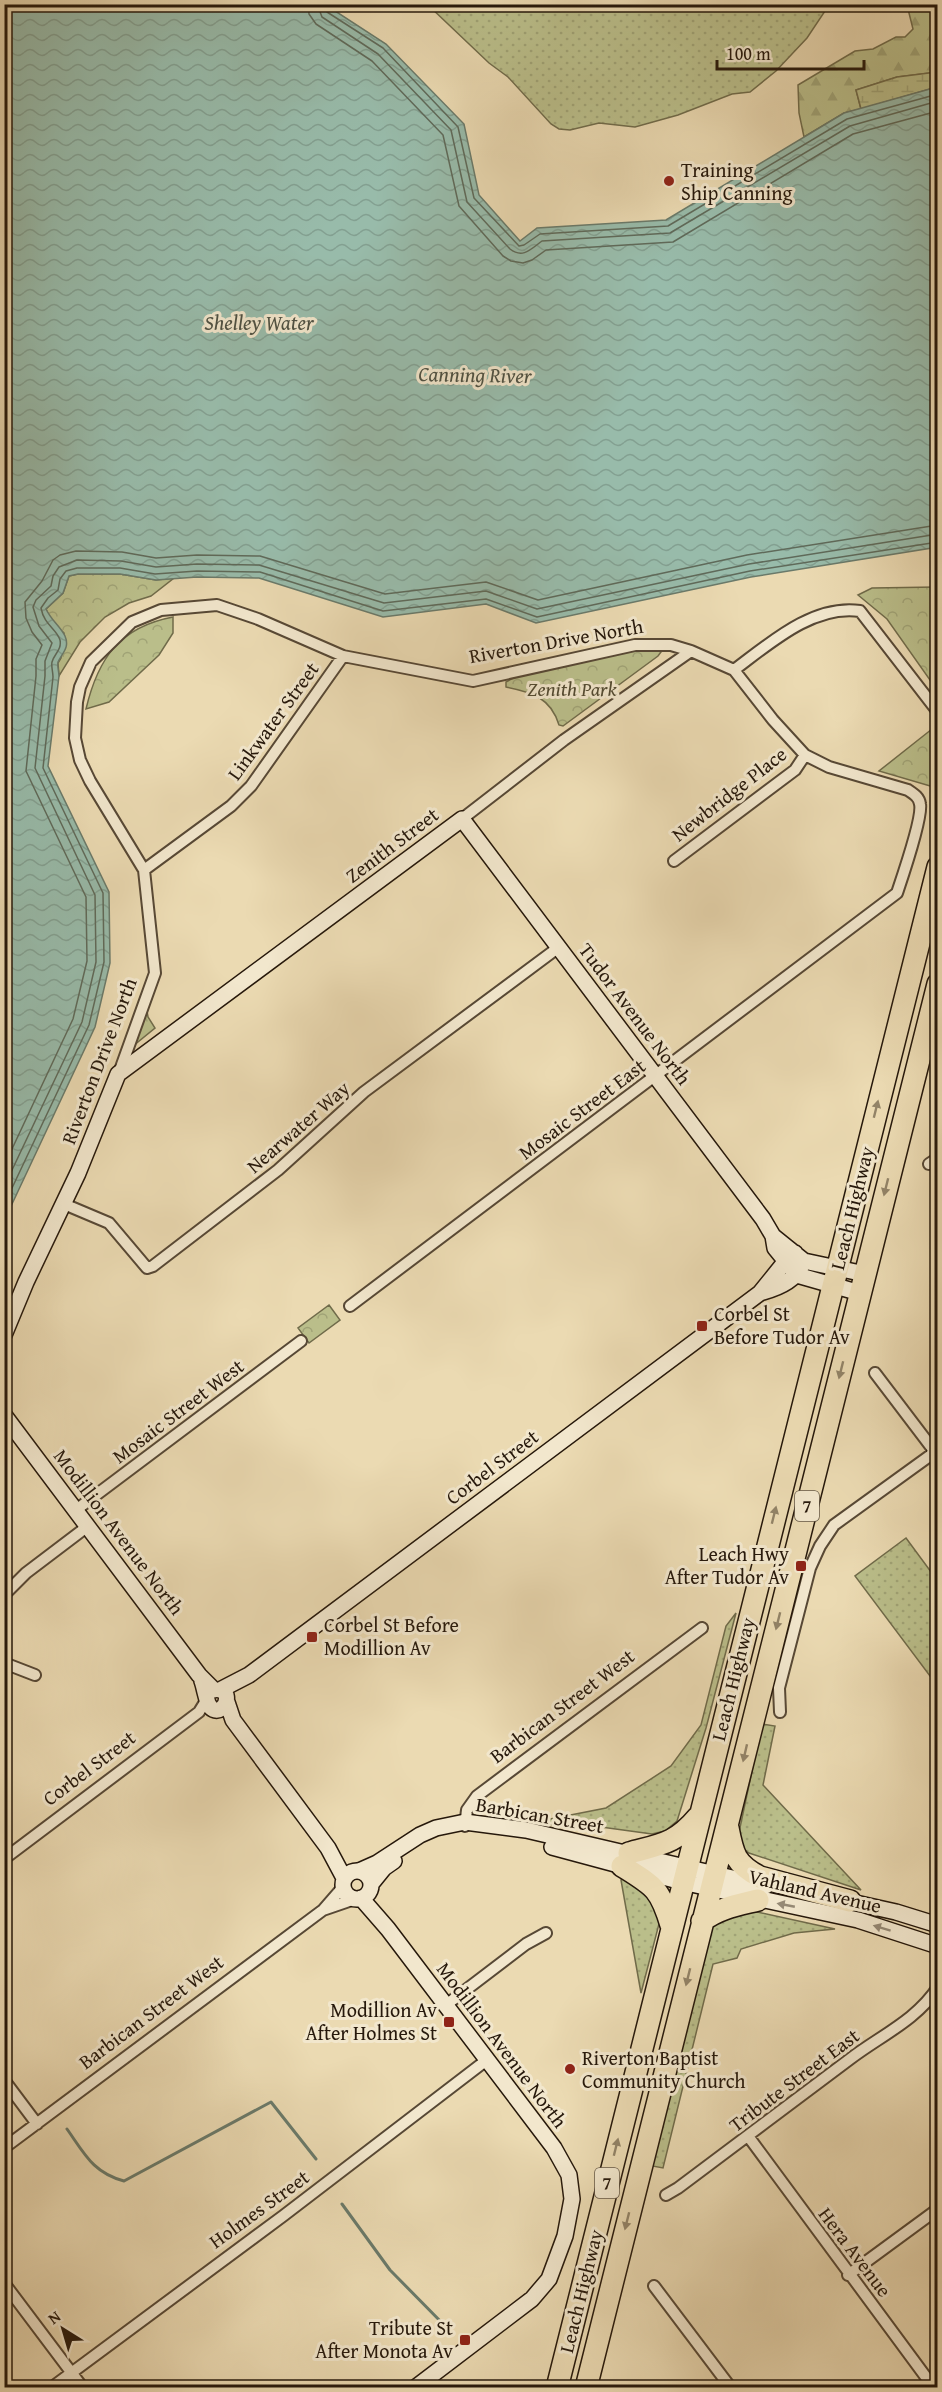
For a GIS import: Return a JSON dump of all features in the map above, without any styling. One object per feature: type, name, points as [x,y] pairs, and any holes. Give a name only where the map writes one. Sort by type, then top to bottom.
[{"type":"highway","name":"Leach Highway","points":[[557,2388],[698,1817],[938,867]]},
{"type":"highway","name":"Leach Highway","points":[[586,2388],[938,984]]},
{"type":"highway","points":[[671,1925],[659,1892],[626,1859],[676,1838],[685,1832],[698,1817]]},
{"type":"highway","points":[[727,1824],[733,1853],[740,1864],[749,1871],[760,1877],[850,1901]]},
{"type":"highway","points":[[702,1921],[721,1910],[758,1900]]},
{"type":"street","name":"Riverton Drive North","points":[[4,1335],[26,1282],[64,1204],[118,1074],[155,973],[144,870],[90,781],[75,738],[80,687],[91,662],[132,622],[149,614],[177,607],[217,605],[258,619],[343,656],[473,681],[635,645],[671,645],[734,670]]},
{"type":"street","points":[[805,755],[773,720],[734,670],[798,625],[830,612],[845,609],[860,610],[938,712]]},
{"type":"street","name":"Zenith Street","points":[[118,1074],[462,819],[564,740],[691,651]]},
{"type":"street","name":"Linkwater Street","points":[[144,870],[231,806],[251,786],[343,656]]},
{"type":"street","name":"Mosaic Street East","points":[[350,1306],[897,893],[911,851],[921,805],[916,796],[908,790],[829,767],[805,755]]},
{"type":"street","name":"Newbridge Place","points":[[674,861],[795,770],[805,755]]},
{"type":"street","name":"Tudor Avenue North","points":[[462,819],[763,1219],[773,1236],[795,1259],[834,1277],[862,1284]]},
{"type":"street","name":"Nearwater Way","points":[[64,1204],[108,1223],[147,1268],[153,1266],[278,1170],[364,1092],[559,947]]},
{"type":"street","points":[[795,1259],[797,1275]]},
{"type":"street","name":"Corbel Street","points":[[4,1859],[760,1293],[795,1259]]},
{"type":"street","name":"Tudor Avenue North","points":[[797,1275],[834,1277]]},
{"type":"street","name":"Corbel Street","points":[[760,1293],[775,1288],[797,1275]]},
{"type":"street","name":"Mosaic Street West","points":[[76,1510],[301,1341]]},
{"type":"street","points":[[780,1712],[779,1688],[810,1568],[820,1546],[834,1525],[937,1452],[875,1373]]},
{"type":"street","name":"Modillion Avenue North","points":[[4,1415],[199,1675],[215,1701],[233,1720],[350,1877]]},
{"type":"street","points":[[4,1595],[26,1573],[88,1526]]},
{"type":"street","name":"Barbican Street West","points":[[465,1826],[467,1810],[477,1796],[702,1628]]},
{"type":"street","points":[[4,1663],[35,1675]]},
{"type":"street","name":"Barbican Street","points":[[364,1893],[384,1868],[415,1846],[465,1826]]},
{"type":"street","name":"Barbican Street","points":[[350,1877],[377,1863],[420,1835],[436,1828],[465,1826],[626,1859],[684,1875]]},
{"type":"street","name":"Vahland Avenue","points":[[684,1875],[712,1882],[850,1901],[938,1925]]},
{"type":"street","points":[[350,1877],[369,1877],[364,1893],[347,1895],[350,1877]]},
{"type":"street","name":"Barbican Street West","points":[[4,2148],[323,1910],[350,1877]]},
{"type":"street","name":"Vahland Avenue","points":[[712,1882],[758,1900],[858,1920],[938,1946]]},
{"type":"street","name":"Modillion Avenue North","points":[[364,1893],[388,1929],[488,2059],[564,2164],[571,2191],[571,2208],[565,2236],[554,2270],[538,2294],[415,2388]]},
{"type":"street","name":"Barbican Street West","points":[[323,1910],[364,1893]]},
{"type":"street","points":[[446,2005],[526,1944],[546,1933]]},
{"type":"street","name":"Tribute Street East","points":[[666,2195],[852,2057],[912,2016],[928,2002],[938,1988]]},
{"type":"street","name":"Holmes Street","points":[[51,2388],[283,2216],[488,2059]]},
{"type":"street","points":[[4,2080],[37,2124]]},
{"type":"street","name":"Hera Avenue","points":[[748,2136],[848,2275],[934,2388]]},
{"type":"street","points":[[848,2275],[938,2209]]},
{"type":"street","points":[[4,2283],[82,2388]]},
{"type":"street","points":[[654,2286],[731,2388]]},
{"type":"green space","points":[[428,5],[829,5],[807,38],[776,71],[750,92],[732,94],[678,115],[635,127],[599,123],[570,130],[559,129],[551,124],[508,77],[489,63]]},
{"type":"green space","points":[[907,5],[937,5],[937,72],[897,77],[856,90],[861,109],[844,113],[804,137],[799,113],[798,85],[855,51],[873,49],[896,37],[905,37],[913,29]]},
{"type":"green space","points":[[937,72],[937,87],[861,109],[856,90],[897,77]]},
{"type":"green space","points":[[120,574],[156,580],[174,578],[151,596],[129,603],[105,617],[80,642],[59,676],[58,663],[61,658],[64,633],[51,621],[46,609],[63,593],[69,576]]},
{"type":"green space","points":[[938,587],[937,690],[887,619],[858,595],[872,588]]},
{"type":"green space","points":[[173,617],[173,633],[159,655],[109,702],[86,709],[97,675],[114,648],[139,628]]},
{"type":"green space","name":"Zenith Park","points":[[633,650],[661,652],[563,726],[559,725],[546,702],[524,691],[506,687],[506,682],[515,677]]},
{"type":"green space","points":[[932,729],[937,731],[937,788],[879,771]]},
{"type":"green space","points":[[145,1000],[148,1017],[155,1028],[122,1055]]},
{"type":"green space","points":[[329,1305],[340,1320],[309,1343],[298,1328]]},
{"type":"green space","points":[[906,1538],[937,1580],[937,1671],[930,1676],[855,1576]]},
{"type":"green space","points":[[736,1613],[706,1728],[677,1821],[665,1831],[652,1834],[601,1827],[573,1828],[535,1822],[606,1808],[671,1766],[701,1725],[726,1626]]},
{"type":"green space","points":[[762,1724],[775,1726],[763,1785],[861,1890],[749,1853],[741,1847],[738,1837]]},
{"type":"green space","points":[[623,1875],[644,1885],[659,1913],[659,1924],[641,1993],[621,1880]]},
{"type":"green space","points":[[753,1911],[835,1929],[794,1933],[741,1949],[737,1958],[713,1964],[663,2168],[647,2165],[707,1924]]},
{"type":"water","name":"Shelley Water","points":[[21,4],[326,5],[386,44],[464,124],[479,195],[520,241],[537,228],[666,220],[844,113],[937,87],[938,547],[751,577],[536,623],[486,604],[383,617],[259,578],[197,577],[156,580],[120,574],[69,576],[63,593],[46,609],[63,632],[67,644],[58,664],[59,676],[48,766],[109,892],[110,963],[95,1027],[5,1219],[4,16]]},
{"type":"waterway","points":[[67,2129],[90,2161],[104,2173],[124,2181],[271,2102],[316,2159]]},
{"type":"waterway","points":[[342,2204],[390,2270],[451,2332]]},
{"type":"place","name":"Training Ship Canning","points":[[669,181]]},
{"type":"place","name":"Corbel St Before Tudor Av","points":[[702,1326]]},
{"type":"place","name":"Leach Hwy After Tudor Av","points":[[801,1566]]},
{"type":"place","name":"Corbel St Before Modillion Av","points":[[312,1637]]},
{"type":"place","name":"Modillion Av After Holmes St","points":[[449,2022]]},
{"type":"place","name":"Riverton Baptist Community Church","points":[[570,2069]]},
{"type":"place","name":"Tribute St After Monota Av","points":[[465,2340]]},
{"type":"water label","name":"Canning River","points":[[475,375]]}]
